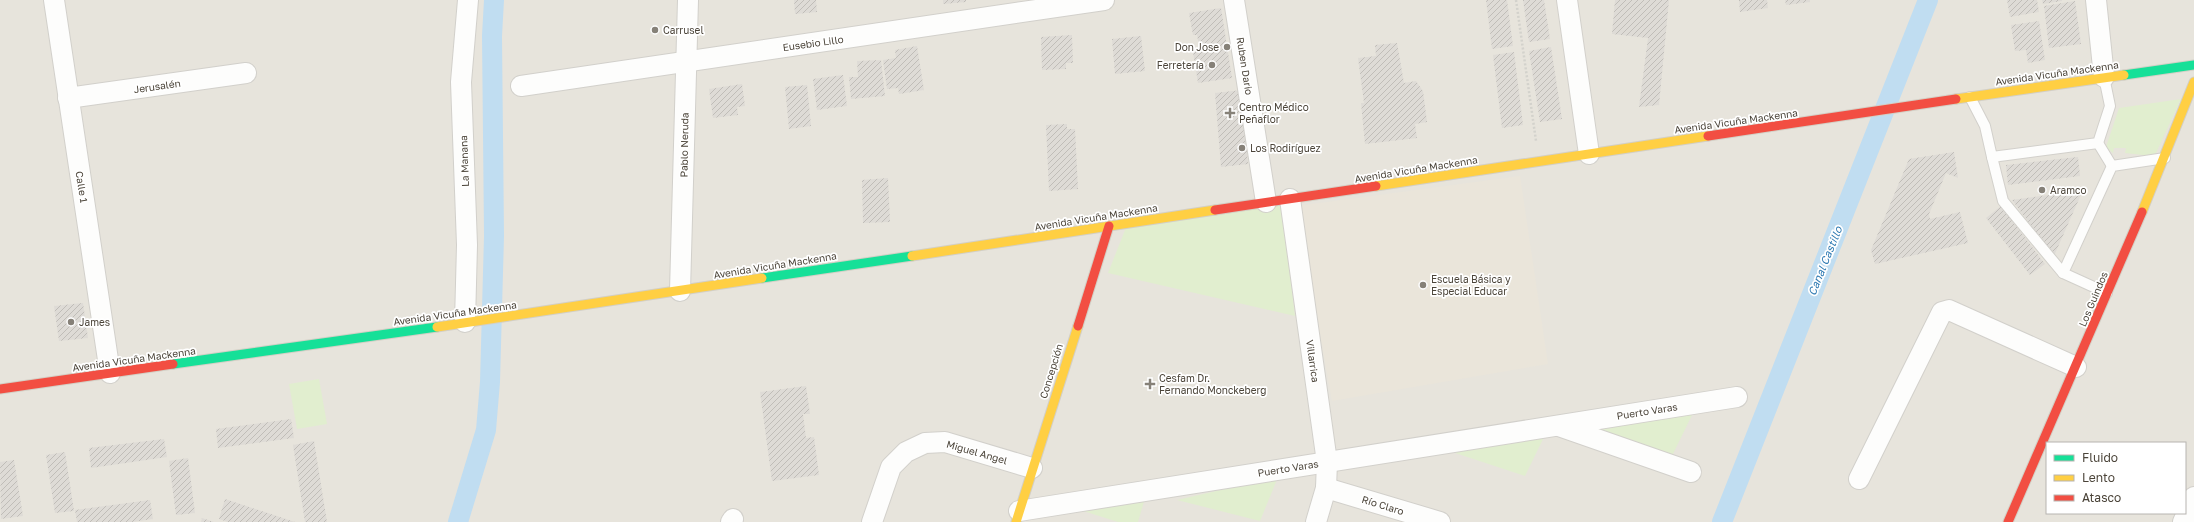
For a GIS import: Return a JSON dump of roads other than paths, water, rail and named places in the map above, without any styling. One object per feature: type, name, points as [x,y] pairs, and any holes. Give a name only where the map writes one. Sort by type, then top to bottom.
[{"type":"main road","name":"Avenida Vicuña Mackenna","points":[[0,389],[512,316],[1539,161],[2194,65]]},
{"type":"main road","name":"Los Guindos","points":[[2008,522],[2165,158],[2194,82]]},
{"type":"main road","name":"Concepción","points":[[1017,516],[1108,226]]},
{"type":"street","name":"Calle 1","points":[[54,0],[110,373]]},
{"type":"street","name":"La Manana","points":[[465,322],[467,245],[461,82],[468,0]]},
{"type":"street","name":"Pablo Neruda","points":[[680,291],[688,0]]},
{"type":"street","name":"Eusebio Lillo","points":[[521,86],[1104,0]]},
{"type":"street","name":"Ruben Dario","points":[[1234,0],[1266,202]]},
{"type":"street","points":[[1567,0],[1589,154]]},
{"type":"street","points":[[2096,0],[2104,77]]},
{"type":"street","name":"Jerusalén","points":[[68,98],[246,73]]},
{"type":"street","name":"Villarrica","points":[[1290,199],[1327,462],[1326,488],[1316,522]]},
{"type":"street","points":[[1859,479],[1942,312],[1949,310],[2076,366]]},
{"type":"street","name":"Puerto Varas","points":[[1017,516],[1327,462],[1737,397]]},
{"type":"street","name":"Puerto Varas","points":[[1557,426],[1691,472]]},
{"type":"street","name":"Miguel Angel","points":[[872,522],[891,467],[906,452],[925,443],[945,442],[1032,468]]},
{"type":"street","name":"Río Claro","points":[[1326,488],[1440,522]]},
{"type":"street","points":[[2187,521],[2194,496]]},
{"type":"street","points":[[1017,516],[1046,522]]},
{"type":"lane","points":[[2104,77],[2110,106],[2098,143],[2112,166]]},
{"type":"lane","points":[[1970,97],[1984,126],[2003,201],[2063,273],[2108,292]]},
{"type":"lane","points":[[1992,157],[2098,143]]},
{"type":"lane","points":[[2112,166],[2165,158]]},
{"type":"lane","points":[[2063,273],[2112,166]]},
{"type":"waterway","points":[[458,522],[486,430],[490,382],[494,236],[492,36],[494,0]]},
{"type":"waterway","name":"Canal Castillo","points":[[1722,522],[1928,0]]},
{"type":"place","name":"Carrusel","points":[[655,30]]},
{"type":"place","name":"Don Jose","points":[[1227,47]]},
{"type":"place","name":"Ferretería","points":[[1212,65]]},
{"type":"place","name":"Centro Médico Peñaflor","points":[[1230,113]]},
{"type":"place","name":"Los Rodiríguez","points":[[1242,148]]},
{"type":"place","name":"Aramco","points":[[2042,190]]},
{"type":"place","name":"Escuela Básica y Especial Educar","points":[[1423,285]]},
{"type":"place","name":"James","points":[[71,322]]},
{"type":"place","name":"Cesfam Dr. Fernando Monckeberg","points":[[1150,384]]}]
